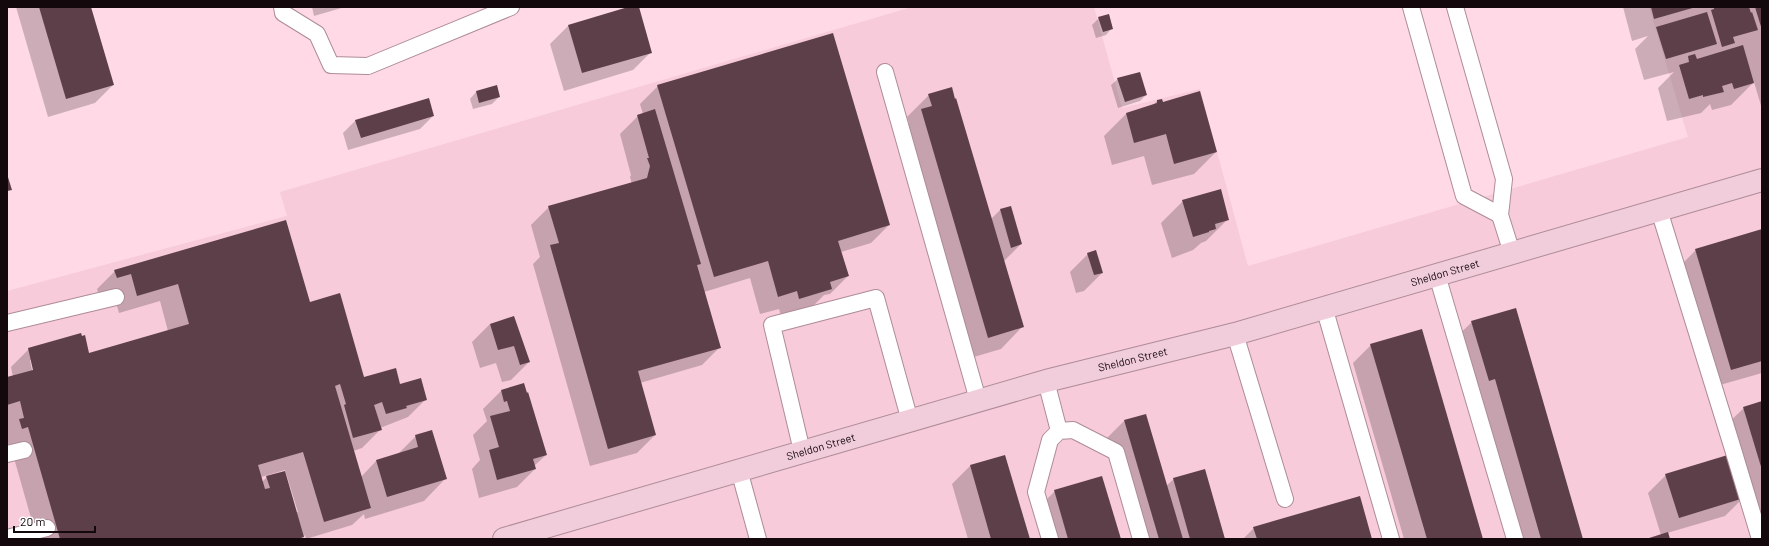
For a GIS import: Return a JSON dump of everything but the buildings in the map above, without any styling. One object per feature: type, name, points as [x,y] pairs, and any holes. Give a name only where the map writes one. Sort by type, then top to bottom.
[{"type":"main road","name":"Sheldon Street","points":[[504,539],[526,536],[802,451],[978,400],[1046,381],[1235,334],[1762,180]]},
{"type":"lane","points":[[282,7],[283,13],[317,34],[331,65],[368,66],[511,7]]},
{"type":"lane","points":[[1411,7],[1464,196],[1500,214]]},
{"type":"lane","points":[[1455,7],[1504,179],[1500,214],[1512,253]]},
{"type":"lane","points":[[885,72],[978,400]]},
{"type":"lane","points":[[1658,210],[1760,539]]},
{"type":"lane","points":[[1437,275],[1515,539]]},
{"type":"lane","points":[[7,323],[116,297]]},
{"type":"lane","points":[[802,451],[772,325],[876,298],[910,420]]},
{"type":"lane","points":[[1324,307],[1391,539]]},
{"type":"lane","points":[[1235,334],[1285,499]]},
{"type":"lane","points":[[1046,381],[1059,431]]},
{"type":"lane","points":[[1050,539],[1036,492],[1050,440],[1059,431],[1073,430],[1116,452],[1141,539]]},
{"type":"lane","points":[[7,454],[24,450]]},
{"type":"lane","points":[[739,470],[758,539]]},
{"type":"lane","points":[[7,538],[46,528]]},
{"type":"shaded area","points":[[912,7],[1094,7],[1122,108],[1200,89],[1248,266],[1688,137],[1649,7],[1762,7],[1762,539],[7,539],[7,291],[287,216],[280,192]]}]
